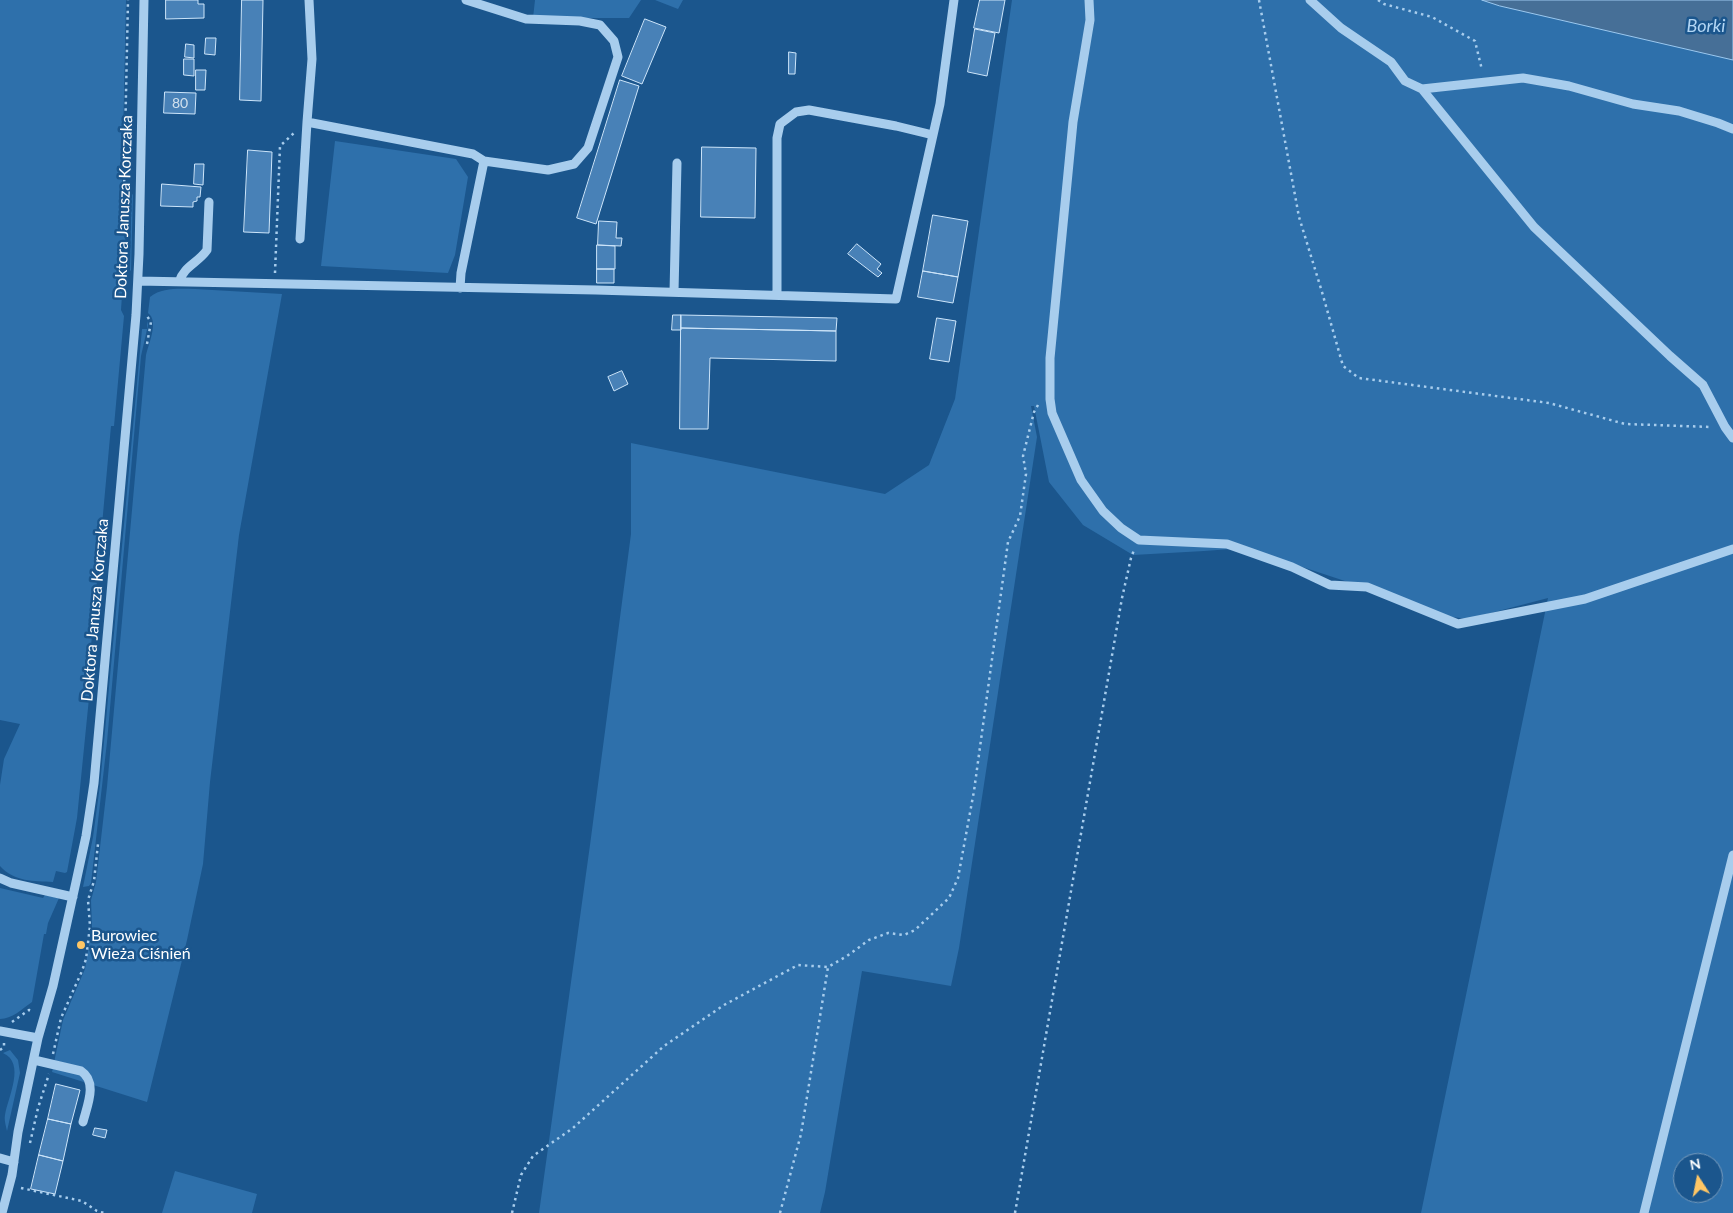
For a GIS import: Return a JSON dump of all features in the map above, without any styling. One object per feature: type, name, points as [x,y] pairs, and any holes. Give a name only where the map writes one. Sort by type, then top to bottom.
[{"type":"street","name":"Doktora Janusza Korczaka","points":[[2,1213],[38,1038],[53,986],[86,836],[96,765],[138,282],[144,0]]},
{"type":"street","points":[[300,239],[312,59],[309,0]]},
{"type":"street","points":[[307,122],[473,154],[484,161],[548,170],[574,164],[588,148],[618,57],[614,41],[600,25],[580,21],[552,22],[526,19],[466,0]]},
{"type":"street","points":[[138,282],[896,298],[940,104],[954,0]]},
{"type":"street","points":[[1089,0],[1090,20],[1072,132],[1050,358],[1050,399],[1052,413],[1080,480],[1103,511],[1121,528],[1139,540],[1227,544],[1292,567],[1330,585],[1367,588],[1458,624],[1585,599],[1733,548]]},
{"type":"street","points":[[1310,0],[1341,28],[1391,62],[1405,81],[1422,89],[1534,227],[1703,385],[1725,428],[1733,438]]},
{"type":"street","points":[[1422,89],[1523,78],[1569,86],[1633,104],[1679,111],[1733,129]]},
{"type":"street","points":[[777,295],[778,138],[780,124],[796,112],[809,110],[896,126],[933,136]]},
{"type":"street","points":[[460,288],[461,274],[484,161]]},
{"type":"street","points":[[674,292],[677,163]]},
{"type":"street","points":[[178,282],[182,272],[203,256],[207,250],[209,202]]},
{"type":"street","points":[[1644,1213],[1733,855]]},
{"type":"street","points":[[0,878],[11,884],[73,897]]},
{"type":"street","points":[[0,1031],[38,1038]]},
{"type":"street","points":[[34,1060],[81,1071],[86,1075],[90,1081],[90,1093],[83,1122]]},
{"type":"street","points":[[0,1158],[14,1162]]},
{"type":"path","points":[[128,0],[124,187],[128,212]]},
{"type":"path","points":[[1259,0],[1299,217],[1343,366],[1359,378],[1549,403],[1625,424],[1725,428]]},
{"type":"path","points":[[1378,0],[1384,4],[1432,17],[1475,41],[1485,82]]},
{"type":"path","points":[[275,273],[280,146]]},
{"type":"path","points":[[512,1213],[521,1175],[533,1156],[573,1128],[664,1046],[724,1005],[798,965],[828,967],[869,940],[888,933],[904,935],[915,930],[948,898],[958,878],[990,684],[1008,542],[1020,516],[1026,474],[1023,456],[1034,412],[1041,400],[1050,399]]},
{"type":"path","points":[[1015,1213],[1122,598],[1131,558],[1139,540]]},
{"type":"path","points":[[780,1213],[801,1134],[828,967]]},
{"type":"path","points":[[8,1025],[29,1010],[33,1011]]},
{"type":"path","points":[[47,1082],[61,1018]]},
{"type":"path","points":[[0,1050],[4,1047]]},
{"type":"path","points":[[20,1187],[82,1201],[97,1211],[104,1213]]},
{"type":"shaded area","points":[[0,0],[126,0],[122,187],[126,216],[121,310],[124,316],[114,426],[111,426],[90,657],[93,658],[77,818],[67,872],[56,871],[53,882],[18,878],[0,866],[0,785],[4,759],[20,724],[0,720]]},
{"type":"shaded area","points":[[535,0],[641,0],[629,18],[533,18]]},
{"type":"shaded area","points":[[655,0],[683,0],[678,9]]},
{"type":"shaded area","points":[[1012,0],[1733,0],[1733,1213],[1421,1213],[1548,598],[1468,619],[1422,613],[1360,586],[1245,548],[1133,555],[1083,525],[1049,482],[1034,406],[1031,406],[1037,437],[959,948],[951,986],[862,971],[820,1213],[539,1213],[631,534],[631,443],[885,494],[929,465],[955,399]]},
{"type":"shaded area","points":[[335,141],[456,159],[468,177],[455,255],[448,273],[321,266]]},
{"type":"shaded area","points":[[126,188],[133,195],[131,271],[131,219]]},
{"type":"shaded area","points":[[195,289],[282,294],[239,535],[210,782],[203,864],[187,940],[147,1102],[52,1072],[63,1020],[85,969],[92,928],[91,900],[96,882],[107,787],[146,355],[153,327],[153,321],[148,313],[150,297],[166,290]]},
{"type":"shaded area","points":[[147,321],[148,325],[141,356],[107,742],[91,883],[89,886],[83,887],[93,837],[100,785],[142,329],[147,329]]},
{"type":"shaded area","points":[[0,888],[43,898],[45,895],[59,898],[48,923],[46,934],[44,934],[32,1002],[4,1019],[0,1019]]},
{"type":"shaded area","points":[[10,1050],[18,1060],[20,1073],[7,1131],[5,1115],[15,1072],[10,1058],[3,1053]]},
{"type":"shaded area","points":[[175,1171],[257,1194],[252,1213],[162,1213]]},
{"type":"water","name":"Borki","points":[[1482,0],[1733,0],[1733,60],[1500,6]]},
{"type":"building","points":[[166,0],[198,0],[198,4],[204,4],[204,18],[166,19]]},
{"type":"building","points":[[242,0],[263,0],[261,101],[240,100]]},
{"type":"building","points":[[980,0],[1005,0],[999,33],[974,28]]},
{"type":"building","points":[[645,19],[666,27],[642,84],[622,76]]},
{"type":"building","points":[[975,29],[995,33],[987,76],[968,72]]},
{"type":"building","points":[[206,38],[216,38],[215,55],[205,54]]},
{"type":"building","points":[[186,44],[194,45],[194,58],[185,57]]},
{"type":"building","points":[[789,52],[796,53],[795,74],[789,74]]},
{"type":"building","points":[[184,59],[194,59],[194,76],[184,75]]},
{"type":"building","points":[[196,70],[206,70],[205,90],[196,90]]},
{"type":"building","points":[[620,80],[639,86],[596,224],[577,218]]},
{"type":"building","points":[[165,92],[196,93],[195,114],[164,113]]},
{"type":"building","points":[[702,147],[756,148],[755,218],[701,217]]},
{"type":"building","points":[[248,150],[272,152],[269,233],[244,232]]},
{"type":"building","points":[[195,164],[204,164],[203,185],[194,184]]},
{"type":"building","points":[[162,184],[201,187],[200,197],[197,197],[197,201],[193,202],[193,207],[161,206]]},
{"type":"building","points":[[933,215],[968,221],[958,277],[923,271]]},
{"type":"building","points":[[599,221],[617,222],[616,238],[622,238],[621,246],[598,245]]},
{"type":"building","points":[[857,244],[881,264],[877,269],[882,273],[878,277],[848,254]]},
{"type":"building","points":[[597,245],[615,246],[615,269],[597,269]]},
{"type":"building","points":[[597,269],[614,269],[614,283],[597,283]]},
{"type":"building","points":[[923,271],[958,277],[953,303],[918,297]]},
{"type":"building","points":[[673,315],[681,315],[681,330],[672,330]]},
{"type":"building","points":[[681,315],[837,318],[836,331],[681,328]]},
{"type":"building","points":[[937,318],[956,321],[949,362],[930,359]]},
{"type":"building","points":[[681,328],[836,331],[836,361],[710,358],[708,429],[680,429]]},
{"type":"building","points":[[622,371],[628,384],[614,391],[608,377]]},
{"type":"building","points":[[56,1084],[80,1090],[71,1124],[48,1119]]},
{"type":"building","points":[[48,1119],[71,1124],[63,1161],[39,1155]]},
{"type":"building","points":[[95,1128],[107,1130],[105,1138],[93,1135]]},
{"type":"building","points":[[39,1155],[63,1161],[55,1194],[31,1189]]},
{"type":"place","name":"Burowiec Wieża Ciśnień","points":[[81,945]]}]
